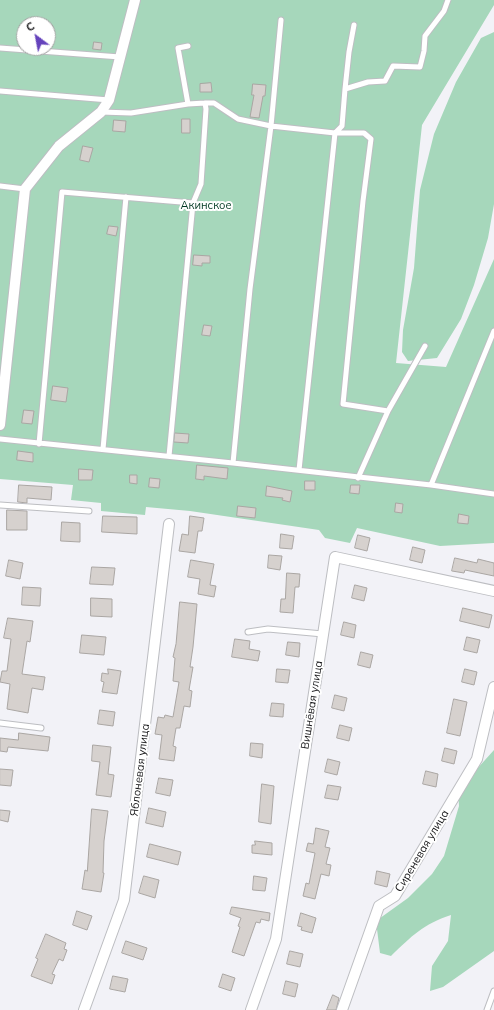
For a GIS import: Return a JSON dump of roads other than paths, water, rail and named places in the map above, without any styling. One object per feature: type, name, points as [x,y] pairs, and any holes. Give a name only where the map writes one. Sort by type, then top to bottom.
[{"type":"street","points":[[0,426],[25,189],[59,146],[101,112],[109,100],[135,0]]},
{"type":"street","name":"Яблоневая улица","points":[[84,1010],[124,900],[169,524]]},
{"type":"street","name":"Вишнёвая улица","points":[[252,1010],[276,939],[335,557],[494,591]]},
{"type":"street","name":"Сиреневая улица","points":[[342,1010],[380,906],[395,896],[476,759],[494,687]]},
{"type":"lane","points":[[345,89],[368,82],[384,81],[393,66],[420,67],[424,51],[425,36],[444,11],[448,0]]},
{"type":"lane","points":[[233,462],[250,289],[271,126],[281,20]]},
{"type":"lane","points":[[298,470],[335,133],[342,126],[349,52],[354,25]]},
{"type":"lane","points":[[188,46],[178,48],[188,104]]},
{"type":"lane","points":[[0,48],[120,57]]},
{"type":"lane","points":[[0,91],[109,100]]},
{"type":"lane","points":[[169,456],[193,203],[201,184],[206,108],[205,102]]},
{"type":"lane","points":[[101,112],[131,113],[205,102],[214,104],[238,119],[271,126],[335,133],[364,133],[371,139],[363,201],[343,404],[388,411]]},
{"type":"lane","points":[[0,186],[25,189]]},
{"type":"lane","points":[[39,444],[62,192],[193,203]]},
{"type":"lane","points":[[103,449],[126,197]]},
{"type":"lane","points":[[431,485],[494,331]]},
{"type":"lane","points":[[358,478],[388,411],[424,346]]},
{"type":"lane","points":[[0,439],[233,462],[358,478],[431,485],[494,494]]},
{"type":"lane","points":[[0,505],[88,511]]},
{"type":"lane","points":[[248,632],[268,629],[323,634]]},
{"type":"lane","points":[[0,722],[41,728]]},
{"type":"lane","points":[[487,1010],[494,991]]},
{"type":"park label","name":"Акинское","points":[[206,206]]}]
